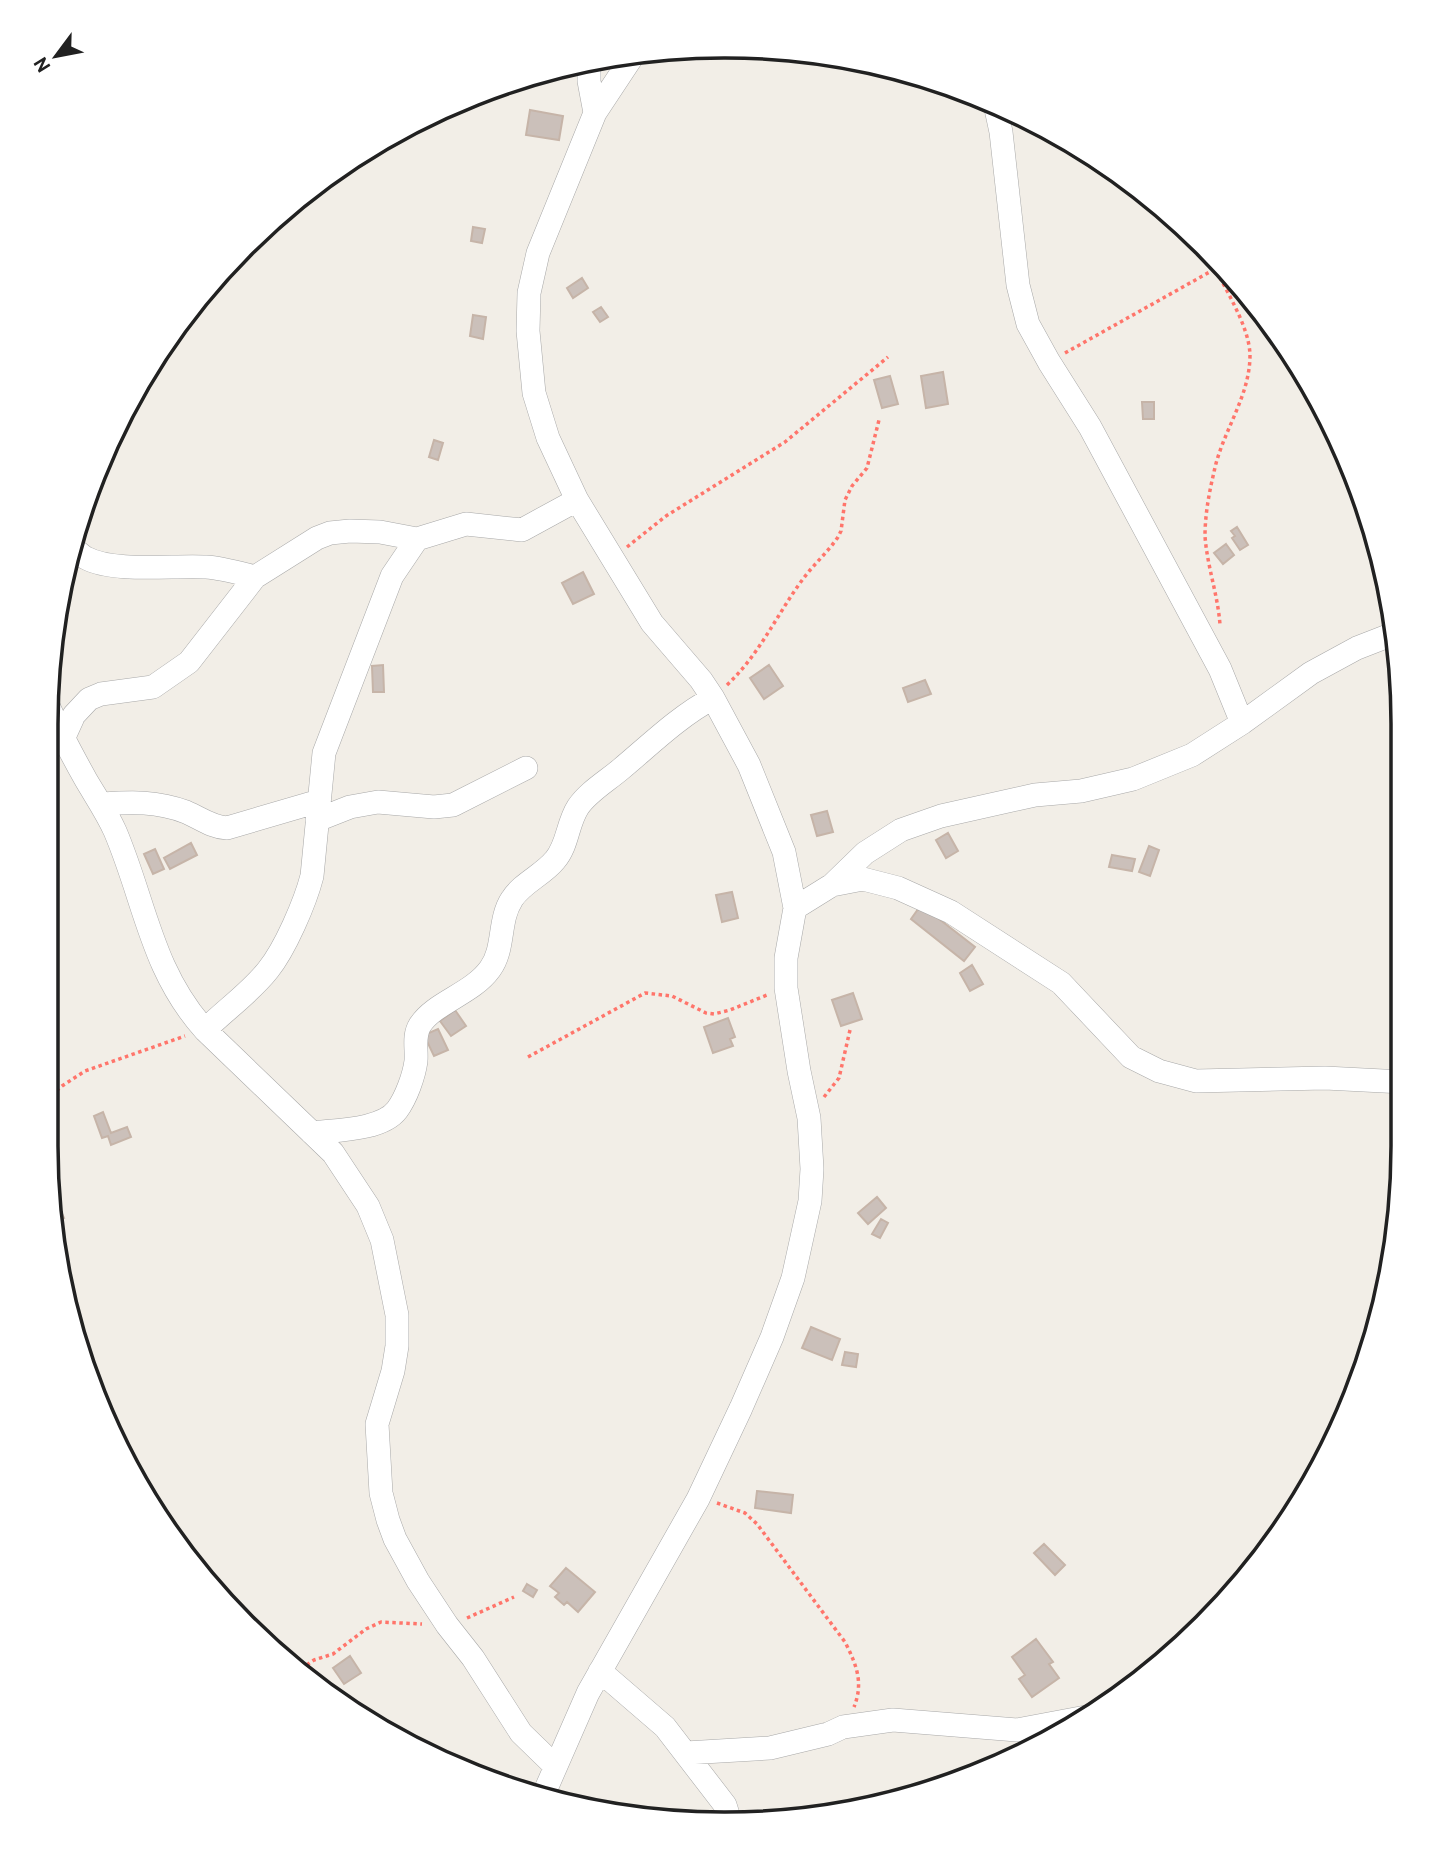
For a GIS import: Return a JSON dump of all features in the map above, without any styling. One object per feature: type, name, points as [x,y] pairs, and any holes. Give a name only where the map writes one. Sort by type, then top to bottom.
[{"type":"street","points":[[546,1788],[600,1671],[698,1499],[761,1361],[793,1278],[810,1201],[812,1169],[809,1118],[786,988],[786,958],[795,908],[784,852],[749,765],[713,698],[652,623],[577,499],[548,438],[534,393],[527,331],[529,293],[538,253],[595,113],[627,65]]},
{"type":"street","points":[[589,72],[595,113]]},
{"type":"street","points":[[998,117],[1018,285],[1028,324],[1090,427],[1220,669],[1242,723]]},
{"type":"street","points":[[64,737],[74,715],[89,699],[101,694],[153,687],[189,662],[255,577],[317,538],[330,533],[350,531],[380,532],[417,539],[466,524],[522,530],[577,499]]},
{"type":"street","points":[[205,1030],[268,970],[279,954],[309,889],[324,753],[392,576],[417,539]]},
{"type":"street","points":[[80,553],[87,559],[140,568],[209,567],[255,577]]},
{"type":"street","points":[[795,908],[832,884],[865,853],[901,831],[941,816],[1035,795],[1081,791],[1133,779],[1192,755],[1311,673],[1357,648],[1386,637]]},
{"type":"street","points":[[312,1133],[380,1123],[397,1111],[411,1082],[416,1061],[415,1040],[420,1025],[449,1001],[473,988],[489,971],[497,959],[503,925],[512,897],[563,850],[571,820],[584,799],[659,735],[696,707],[713,698]]},
{"type":"street","points":[[58,725],[116,832],[157,954],[186,1009],[333,1153],[368,1206],[382,1240],[397,1315],[397,1346],[393,1371],[377,1424],[381,1493],[395,1539],[447,1625],[521,1733],[555,1766]]},
{"type":"street","points":[[102,804],[143,801],[162,804],[188,813],[214,827],[227,828],[318,810],[377,802],[435,807],[453,805],[526,768]]},
{"type":"street","points":[[832,884],[863,878],[880,882],[951,912],[1061,983],[1131,1057],[1159,1071],[1196,1081],[1325,1078],[1391,1081]]},
{"type":"street","points":[[600,1671],[665,1727],[728,1812]]},
{"type":"street","points":[[686,1753],[770,1748],[828,1734],[842,1727],[893,1720],[1017,1730],[1060,1722]]},
{"type":"path","points":[[1049,362],[1213,271]]},
{"type":"path","points":[[1219,277],[1244,327],[1250,355],[1244,392],[1214,468],[1208,503],[1205,536],[1221,629]]},
{"type":"path","points":[[612,559],[666,516],[785,442],[888,357]]},
{"type":"path","points":[[713,698],[740,673],[803,579],[838,537],[845,500],[852,486],[867,468],[879,420]]},
{"type":"path","points":[[528,1057],[645,993],[672,996],[706,1013],[714,1014],[786,988]]},
{"type":"path","points":[[58,1091],[85,1071],[205,1030]]},
{"type":"path","points":[[809,1118],[839,1078],[850,1030]]},
{"type":"path","points":[[698,1499],[725,1504],[744,1513],[757,1524],[845,1642],[855,1661],[860,1681],[855,1704],[842,1727]]},
{"type":"path","points":[[307,1665],[333,1654],[366,1629],[381,1622],[447,1625],[514,1597]]},
{"type":"building","points":[[530,110],[563,116],[559,140],[526,135]]},
{"type":"building","points":[[473,227],[485,229],[482,243],[471,241]]},
{"type":"building","points":[[582,278],[588,288],[573,298],[567,288]]},
{"type":"building","points":[[601,307],[608,317],[600,322],[593,312]]},
{"type":"building","points":[[473,315],[486,317],[483,339],[470,336]]},
{"type":"building","points":[[943,372],[948,404],[926,408],[921,376]]},
{"type":"building","points":[[890,376],[898,404],[882,408],[874,380]]},
{"type":"building","points":[[1142,402],[1154,402],[1154,419],[1143,419]]},
{"type":"building","points":[[434,440],[443,443],[438,460],[429,457]]},
{"type":"building","points":[[1237,527],[1248,545],[1240,550],[1231,531]]},
{"type":"building","points":[[1226,544],[1234,555],[1223,564],[1214,553]]},
{"type":"building","points":[[583,572],[594,594],[573,604],[562,583]]},
{"type":"building","points":[[383,665],[384,692],[373,692],[372,666]]},
{"type":"building","points":[[769,665],[783,686],[764,699],[750,678]]},
{"type":"building","points":[[925,680],[931,694],[908,702],[903,688]]},
{"type":"building","points":[[827,811],[833,832],[817,836],[811,815]]},
{"type":"building","points":[[948,833],[958,851],[946,858],[936,840]]},
{"type":"building","points":[[191,843],[197,855],[170,869],[164,858]]},
{"type":"building","points":[[1149,846],[1159,850],[1150,876],[1139,872]]},
{"type":"building","points":[[155,849],[164,869],[153,874],[144,854]]},
{"type":"building","points":[[1112,855],[1135,859],[1132,871],[1109,867]]},
{"type":"building","points":[[732,892],[738,918],[722,922],[716,895]]},
{"type":"building","points":[[921,905],[975,947],[964,961],[911,919]]},
{"type":"building","points":[[972,965],[983,984],[970,991],[960,973]]},
{"type":"building","points":[[853,993],[862,1019],[841,1026],[832,1000]]},
{"type":"building","points":[[455,1010],[466,1026],[451,1036],[440,1021]]},
{"type":"building","points":[[728,1018],[735,1037],[730,1039],[733,1046],[713,1053],[704,1027]]},
{"type":"building","points":[[438,1029],[448,1050],[434,1056],[424,1035]]},
{"type":"building","points":[[103,1112],[111,1133],[127,1127],[131,1137],[111,1145],[108,1136],[102,1138],[94,1116]]},
{"type":"building","points":[[877,1197],[886,1208],[868,1224],[858,1213]]},
{"type":"building","points":[[881,1219],[888,1223],[880,1238],[872,1234]]},
{"type":"building","points":[[811,1327],[840,1339],[832,1360],[802,1348]]},
{"type":"building","points":[[845,1352],[858,1354],[856,1367],[842,1365]]},
{"type":"building","points":[[757,1491],[793,1495],[791,1513],[755,1508]]},
{"type":"building","points":[[1044,1544],[1065,1565],[1055,1575],[1034,1553]]},
{"type":"building","points":[[566,1568],[595,1592],[578,1612],[567,1602],[564,1605],[555,1597],[559,1593],[550,1586]]},
{"type":"building","points":[[527,1584],[537,1590],[533,1597],[523,1591]]},
{"type":"building","points":[[1036,1639],[1053,1662],[1049,1664],[1059,1678],[1032,1697],[1019,1679],[1025,1675],[1012,1657]]},
{"type":"building","points":[[350,1656],[361,1673],[344,1684],[333,1668]]}]
